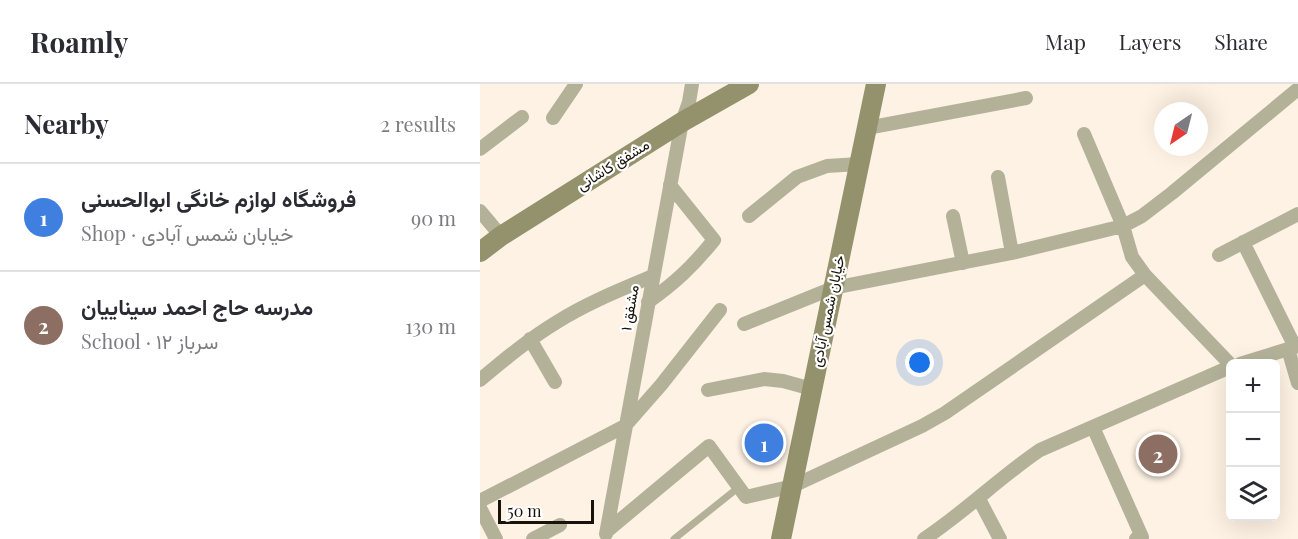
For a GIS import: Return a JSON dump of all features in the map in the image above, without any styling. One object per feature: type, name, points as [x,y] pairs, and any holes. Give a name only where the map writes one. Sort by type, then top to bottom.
[{"type":"main road","name":"مشفق کاشانی","points":[[480,252],[501,236],[682,122],[749,84]]},
{"type":"main road","name":"خیابان شمس آبادی","points":[[781,539],[876,84]]},
{"type":"street","points":[[554,118],[576,84]]},
{"type":"street","name":"مشفق ۱","points":[[606,535],[682,122],[692,84]]},
{"type":"street","points":[[744,324],[833,288],[1012,253],[1123,226],[1142,216],[1172,193],[1298,90]]},
{"type":"street","points":[[867,128],[1026,98]]},
{"type":"street","points":[[480,149],[522,117]]},
{"type":"street","points":[[1084,134],[1123,226],[1132,256],[1145,275],[1226,361]]},
{"type":"street","points":[[749,216],[797,177],[827,166],[859,164]]},
{"type":"street","points":[[998,177],[1012,253]]},
{"type":"street","points":[[648,302],[670,287],[692,267],[714,240],[670,185]]},
{"type":"street","points":[[480,211],[501,236]]},
{"type":"street","points":[[1219,255],[1298,214]]},
{"type":"street","points":[[953,216],[963,263]]},
{"type":"street","points":[[1243,242],[1294,348],[1298,383]]},
{"type":"street","points":[[606,535],[709,446],[746,496],[793,486],[914,430],[945,413],[1145,275]]},
{"type":"street","points":[[480,380],[530,339],[587,305],[653,276]]},
{"type":"street","points":[[480,501],[625,426],[667,378],[720,310]]},
{"type":"street","points":[[530,339],[555,382]]},
{"type":"street","points":[[1254,359],[1294,348]]},
{"type":"street","points":[[924,539],[1040,450],[1226,367]]},
{"type":"street","points":[[708,390],[764,379],[783,381],[812,389]]},
{"type":"street","points":[[1093,427],[1143,537],[1136,539]]},
{"type":"street","points":[[979,499],[1000,539]]},
{"type":"street","points":[[480,508],[496,539]]},
{"type":"street","points":[[533,539],[560,525]]},
{"type":"lane","points":[[674,539],[739,487]]},
{"type":"place","name":"فروشگاه لوازم خانگی ابوالحسنی","points":[[764,443]]},
{"type":"place","name":"مدرسه حاج احمد سیناییان","points":[[1158,454]]}]
